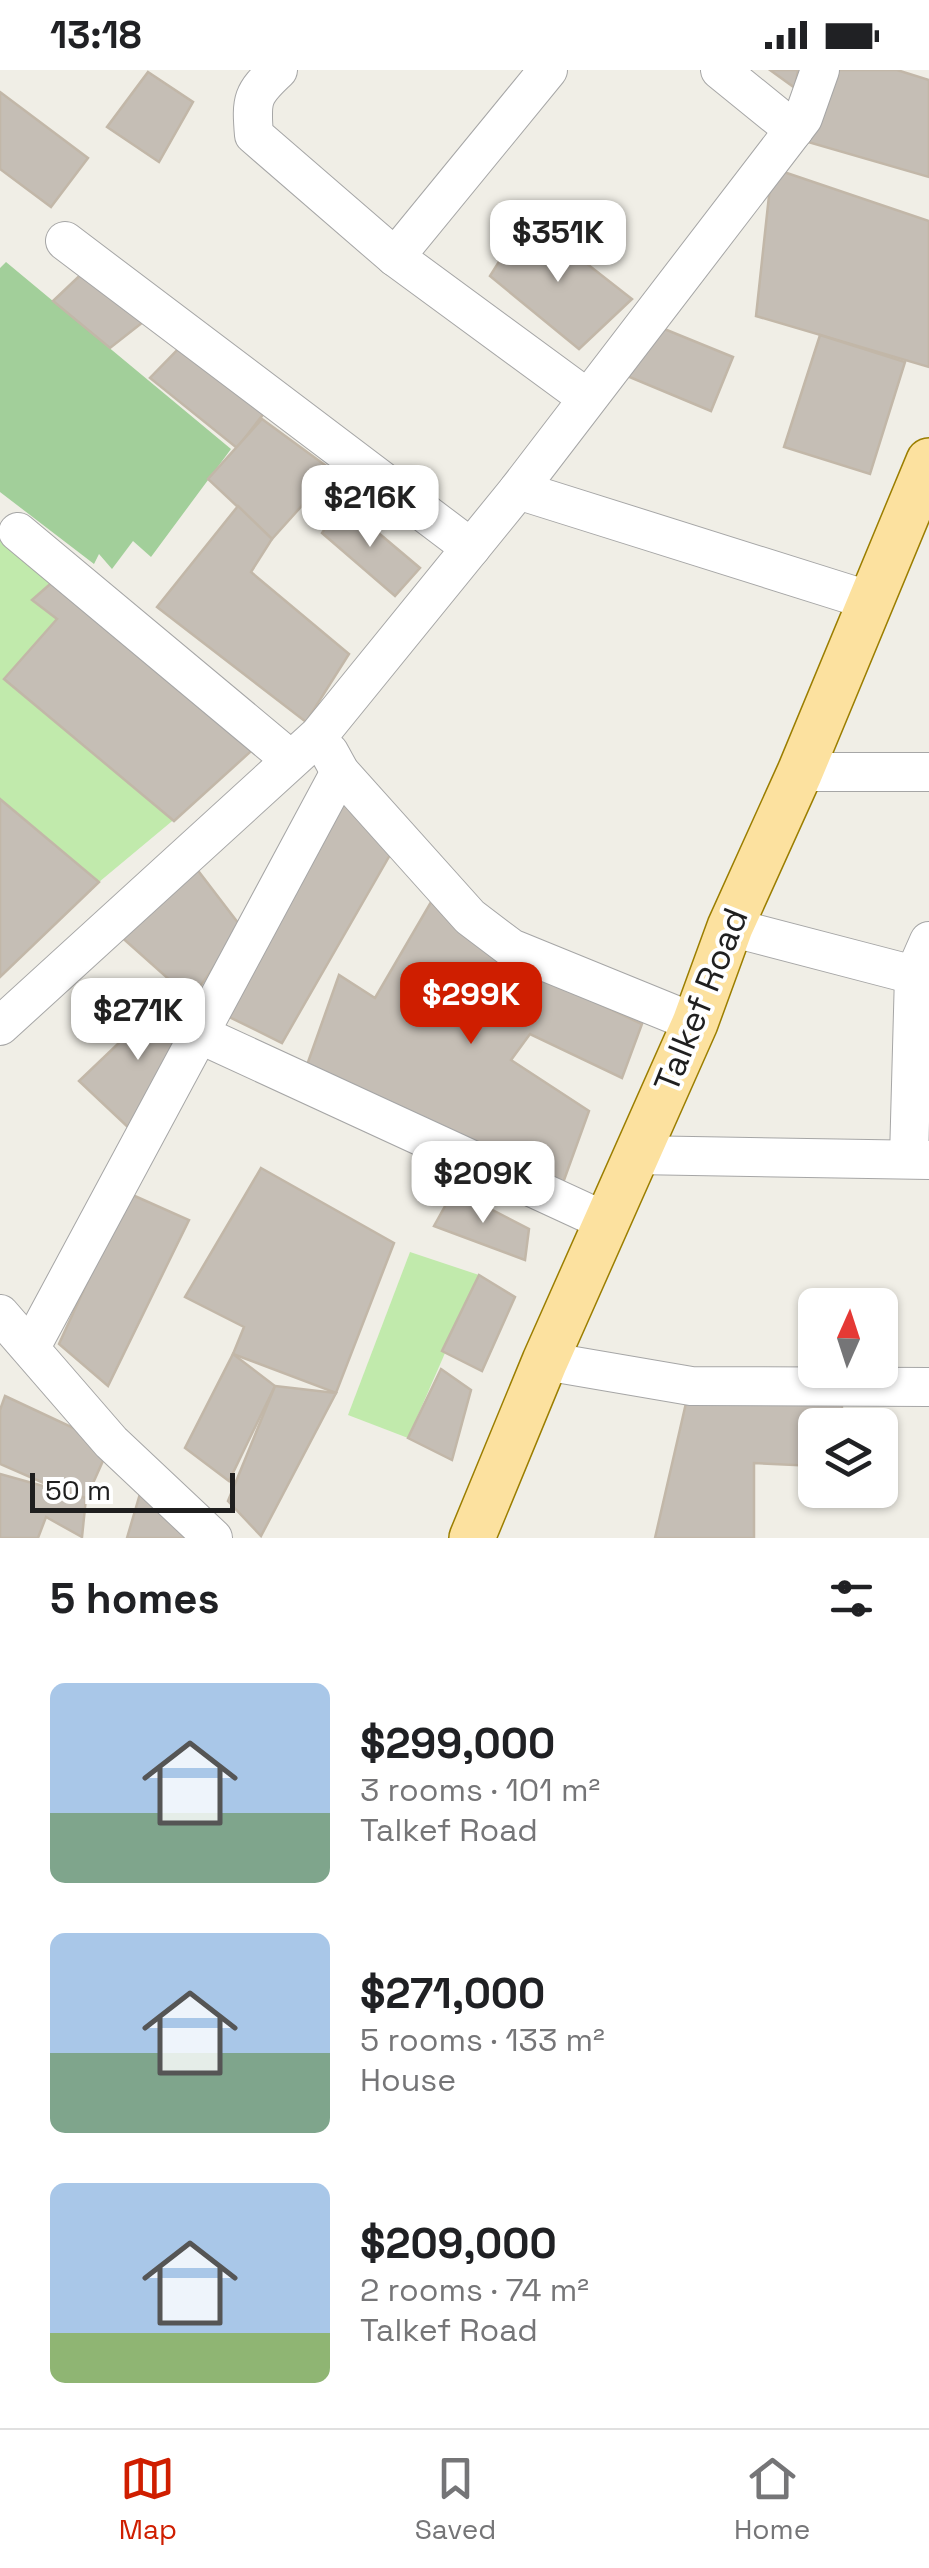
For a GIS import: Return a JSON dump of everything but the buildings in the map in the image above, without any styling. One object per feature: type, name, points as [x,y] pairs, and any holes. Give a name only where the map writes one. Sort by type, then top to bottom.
[{"type":"main road","name":"Talkef Road","points":[[472,1538],[545,1361],[695,1023],[730,928],[871,601],[917,518],[929,461]]},
{"type":"street","points":[[278,70],[256,90],[254,135],[396,256],[586,398]]},
{"type":"street","points":[[396,256],[548,70]]},
{"type":"street","points":[[720,70],[794,130]]},
{"type":"street","points":[[0,1026],[320,734],[518,490],[794,130],[803,118],[820,70]]},
{"type":"street","points":[[65,241],[471,548]]},
{"type":"street","points":[[518,490],[871,601]]},
{"type":"street","points":[[18,532],[290,759]]},
{"type":"street","points":[[320,734],[340,772],[470,918],[510,948],[695,1023]]},
{"type":"street","points":[[30,1348],[340,772]]},
{"type":"street","points":[[800,772],[929,772]]},
{"type":"street","points":[[635,1155],[919,1159],[924,963],[730,928]]},
{"type":"street","points":[[200,1034],[609,1223]]},
{"type":"street","points":[[0,1314],[110,1442],[213,1538]]},
{"type":"street","points":[[545,1361],[691,1386],[929,1387]]},
{"type":"green space","points":[[6,262],[231,449],[151,557],[133,541],[112,569],[99,554],[94,564],[0,492],[0,268]]},
{"type":"green space","points":[[0,530],[65,569],[42,591],[66,610],[183,812],[99,882],[0,799]]},
{"type":"green space","points":[[410,1252],[479,1275],[408,1438],[348,1415]]}]
